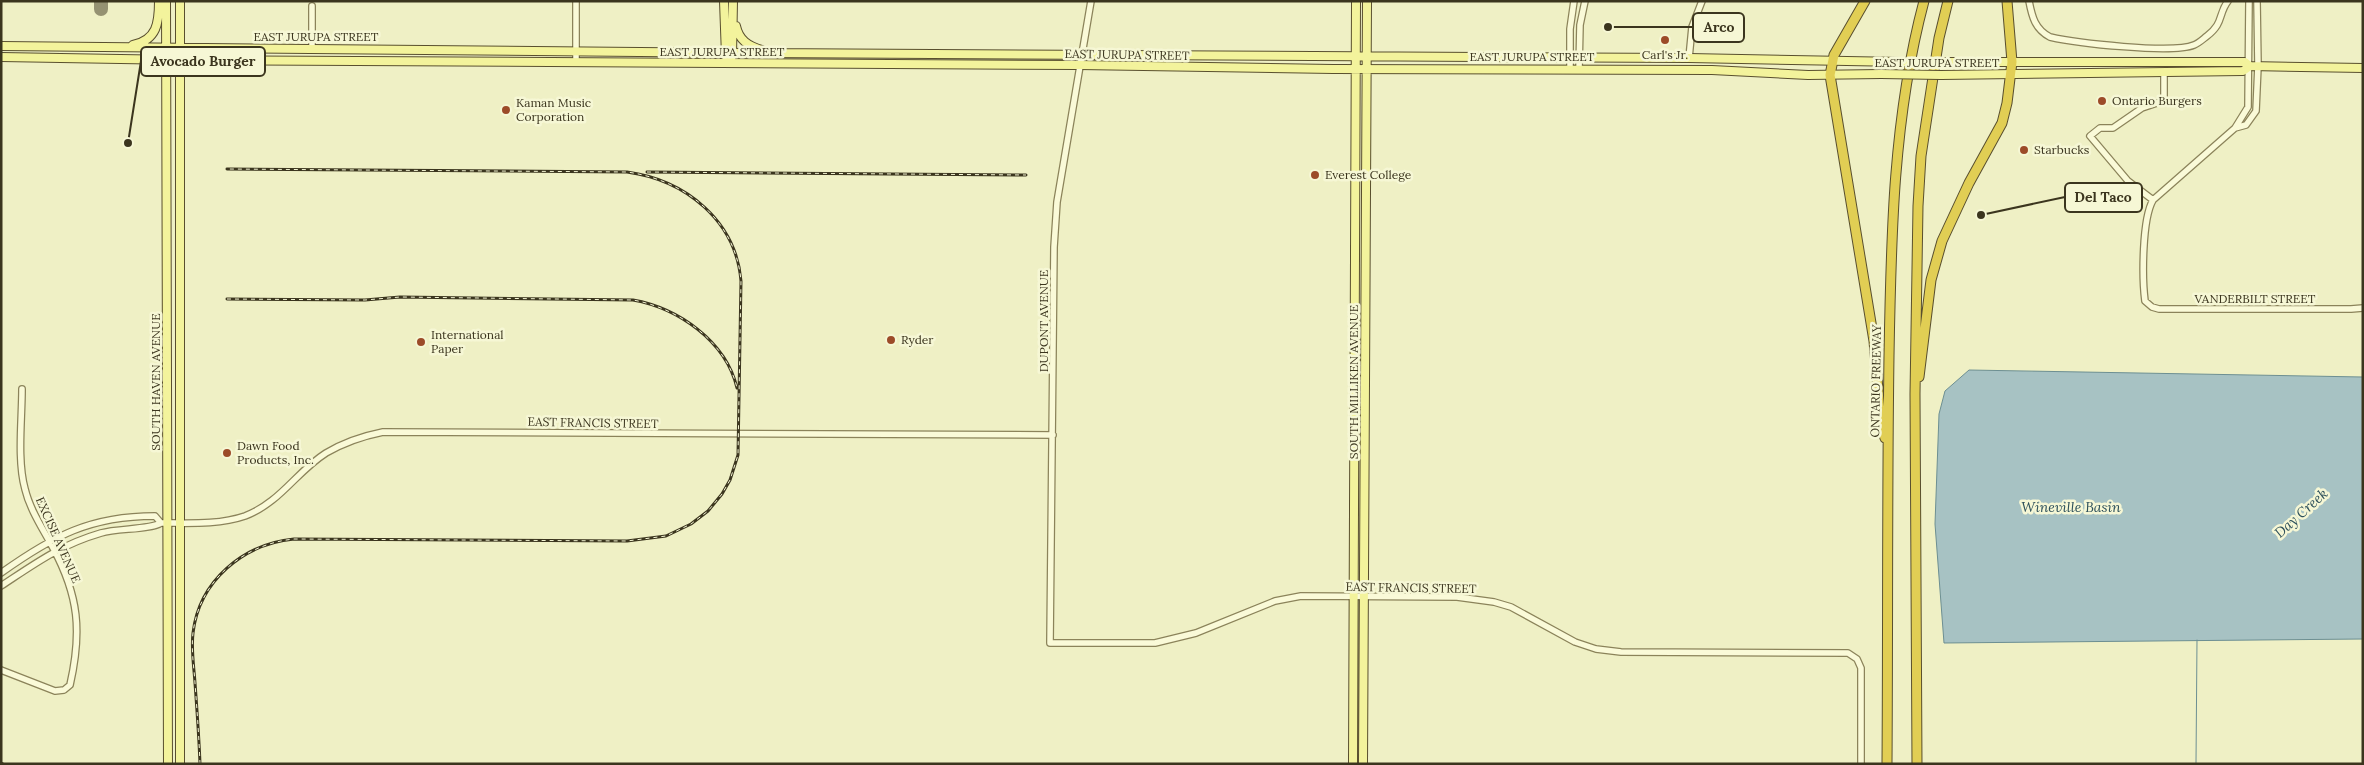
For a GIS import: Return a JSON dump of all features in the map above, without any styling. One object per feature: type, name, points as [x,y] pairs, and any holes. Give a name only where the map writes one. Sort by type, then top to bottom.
[{"type":"highway","points":[[1865,1],[1831,62],[1830,75],[1874,341],[1882,426],[1887,448]]},
{"type":"highway","name":"ONTARIO FREEWAY","points":[[1887,764],[1887,448],[1892,205],[1897,156],[1914,43],[1924,1]]},
{"type":"highway","points":[[1917,764],[1915,394],[1918,206],[1921,156],[1939,38],[1948,1]]},
{"type":"highway","points":[[1915,394],[1922,363],[1932,280],[1942,242],[1969,183],[2002,123],[2012,62],[2007,1]]},
{"type":"main road","points":[[116,47],[140,43],[155,32],[159,19],[159,1]]},
{"type":"main road","name":"SOUTH HAVEN AVENUE","points":[[166,1],[164,523],[168,764]]},
{"type":"main road","name":"SOUTH HAVEN AVENUE","points":[[180,1],[182,322],[179,364],[180,764]]},
{"type":"main road","points":[[724,1],[724,52],[729,62]]},
{"type":"main road","points":[[729,62],[733,53],[733,1]]},
{"type":"main road","name":"SOUTH MILLIKEN AVENUE","points":[[1352,764],[1356,1]]},
{"type":"main road","name":"SOUTH MILLIKEN AVENUE","points":[[1363,764],[1367,1]]},
{"type":"main road","points":[[733,16],[741,38],[749,46],[769,53]]},
{"type":"main road","points":[[1,47],[44,53],[52,57],[56,53],[90,51],[99,47]]},
{"type":"main road","name":"EAST JURUPA STREET","points":[[1,47],[180,49],[418,48],[733,53],[1579,57],[1831,62],[2245,62],[2254,66],[2363,68]]},
{"type":"main road","points":[[358,60],[370,56],[412,56],[415,55],[418,48]]},
{"type":"main road","points":[[444,61],[446,56],[451,54],[488,54],[499,50]]},
{"type":"main road","name":"EAST JURUPA STREET","points":[[1,56],[165,60],[729,62],[1355,70],[1712,70],[1830,75],[2011,75],[2245,71],[2254,66]]},
{"type":"street","points":[[576,1],[576,62]]},
{"type":"street","name":"DUPONT AVENUE","points":[[1050,643],[1056,203],[1091,1]]},
{"type":"street","points":[[1570,69],[1570,29],[1574,1]]},
{"type":"street","points":[[1579,69],[1580,25],[1585,1]]},
{"type":"street","points":[[1689,58],[1692,27],[1702,1]]},
{"type":"street","points":[[2029,1],[2035,25],[2041,32],[2050,37],[2119,46],[2151,47],[2194,45],[2209,35],[2221,21],[2228,1]]},
{"type":"street","points":[[2249,1],[2254,66]]},
{"type":"street","points":[[2164,72],[2164,97],[2160,102],[2142,108],[2113,128],[2100,128],[2090,136],[2128,181],[2153,200],[2235,128],[2248,107],[2254,66],[2257,1]]},
{"type":"street","points":[[312,6],[312,48]]},
{"type":"street","name":"VANDERBILT STREET","points":[[2153,200],[2148,208],[2146,227],[2144,295],[2147,304],[2158,309],[2363,308]]},
{"type":"street","name":"EXCISE AVENUE","points":[[1,670],[59,691],[70,685],[78,622],[70,588],[25,489],[22,467],[22,389]]},
{"type":"street","name":"EAST FRANCIS STREET","points":[[1,586],[54,550],[103,532],[126,528],[154,527],[164,523],[210,523],[244,516],[280,495],[325,453],[362,436],[383,432],[1053,435]]},
{"type":"street","name":"EAST FRANCIS STREET","points":[[1,573],[49,541],[74,529],[113,518],[155,516],[164,523]]},
{"type":"street","name":"EAST FRANCIS STREET","points":[[1050,643],[1155,643],[1196,633],[1274,600],[1301,596],[1456,597],[1494,602],[1526,615],[1575,642],[1596,649],[1611,651],[1842,652],[1857,659],[1861,676],[1860,764]]},
{"type":"water","name":"Wineville Basin","points":[[1969,370],[2363,377],[2363,639],[1944,643],[1935,524],[1939,414],[1945,391]]},
{"type":"waterway","points":[[2196,764],[2197,640]]},
{"type":"taxiway","points":[[101,1],[101,9]]},
{"type":"railway","points":[[200,764],[192,652],[193,633],[197,614],[204,597],[214,582],[241,557],[275,542],[294,539],[627,541],[666,536],[691,524],[708,511],[722,494],[730,480],[738,455],[741,281],[737,259],[729,240],[718,222],[688,194],[669,184],[627,172],[227,169]]},
{"type":"railway","points":[[647,172],[1026,175]]},
{"type":"railway","points":[[227,299],[365,300],[400,297],[633,300],[667,311],[698,329],[722,356],[731,371],[737,388]]},
{"type":"place","name":"Arco","points":[[1608,27]]},
{"type":"place","name":"Carl's Jr.","points":[[1665,40]]},
{"type":"place","name":"Ontario Burgers","points":[[2102,101]]},
{"type":"place","name":"Kaman Music Corporation","points":[[506,110]]},
{"type":"place","name":"Avocado Burger","points":[[128,143]]},
{"type":"place","name":"Starbucks","points":[[2024,150]]},
{"type":"place","name":"Everest College","points":[[1315,175]]},
{"type":"place","name":"Del Taco","points":[[1981,215]]},
{"type":"place","name":"Ryder","points":[[891,340]]},
{"type":"place","name":"International Paper","points":[[421,342]]},
{"type":"place","name":"Dawn Food Products, Inc.","points":[[227,453]]},
{"type":"water label","name":"Day Creek","points":[[2301,513]]}]
